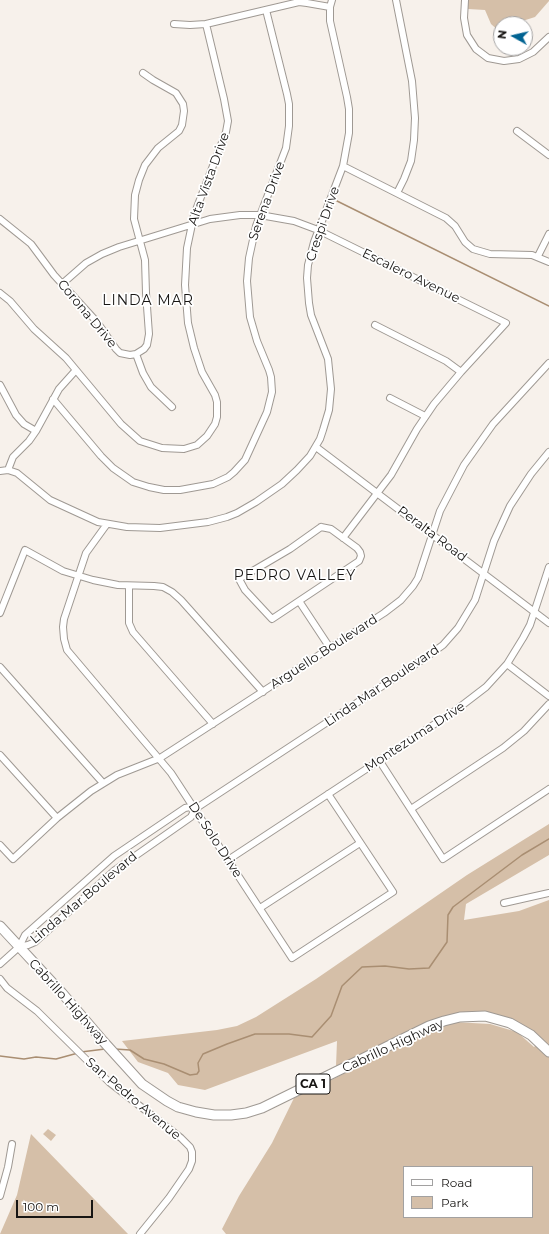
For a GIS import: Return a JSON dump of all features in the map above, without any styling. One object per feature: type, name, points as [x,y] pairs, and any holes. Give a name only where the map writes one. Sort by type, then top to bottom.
[{"type":"highway","name":"Cabrillo Highway","points":[[0,926],[62,993],[128,1069],[147,1088],[172,1104],[196,1112],[226,1115],[249,1112],[269,1105],[425,1028],[455,1018],[481,1016],[508,1022],[528,1033],[549,1052]]},
{"type":"street","name":"Crespi Drive","points":[[8,470],[21,475],[43,495],[58,505],[90,519],[107,524],[127,527],[160,528],[193,525],[227,517],[256,502],[282,484],[304,463],[316,447],[327,420],[331,389],[328,359],[311,315],[307,290],[308,265],[318,230],[343,166],[348,138],[349,109],[345,84],[330,21],[330,7],[332,0]]},
{"type":"street","points":[[396,0],[412,81],[415,118],[414,140],[410,161],[397,193]]},
{"type":"street","points":[[465,0],[464,18],[467,35],[476,49],[488,58],[504,62],[519,60],[533,52],[549,37]]},
{"type":"street","points":[[174,24],[206,24],[298,1],[330,7]]},
{"type":"street","name":"Serena Drive","points":[[53,399],[107,463],[119,473],[137,483],[156,489],[180,490],[213,484],[228,477],[243,463],[267,412],[272,392],[269,370],[257,341],[252,323],[247,293],[249,258],[253,236],[260,215],[283,158],[289,126],[289,104],[266,10]]},
{"type":"street","name":"Alta Vista Drive","points":[[0,293],[10,301],[34,329],[61,353],[121,424],[134,436],[147,444],[169,450],[184,449],[197,444],[208,436],[215,424],[218,409],[215,395],[202,372],[198,360],[188,322],[185,285],[187,248],[191,224],[199,198],[226,132],[228,121],[206,24]]},
{"type":"street","points":[[143,73],[176,93],[183,104],[184,111],[182,125],[178,131],[153,154],[145,165],[135,196],[134,211],[136,226],[141,240],[145,260],[149,334],[147,345],[136,354],[143,373],[151,387],[172,407]]},
{"type":"street","points":[[517,131],[549,155]]},
{"type":"street","points":[[343,166],[446,218],[455,226],[464,242],[473,249],[484,253],[525,254],[538,256],[549,262]]},
{"type":"street","name":"Escalero Avenue","points":[[62,284],[78,269],[93,258],[110,250],[191,224],[224,217],[260,215],[294,221],[318,230],[506,323],[461,372],[426,416],[391,475],[343,538]]},
{"type":"street","name":"Corona Drive","points":[[0,219],[31,244],[62,284],[97,322],[116,350],[124,355],[136,354]]},
{"type":"street","points":[[538,256],[549,234]]},
{"type":"street","points":[[375,325],[446,361],[461,372]]},
{"type":"street","name":"Arguello Boulevard","points":[[0,845],[13,859],[57,818],[103,783],[131,769],[160,758],[393,607],[408,594],[418,578],[432,533],[448,495],[471,454],[501,415],[549,363]]},
{"type":"street","points":[[0,471],[8,470],[13,457],[29,441],[36,431],[62,384],[76,370]]},
{"type":"street","points":[[0,385],[16,415],[24,424],[36,431]]},
{"type":"street","points":[[390,398],[426,416]]},
{"type":"street","name":"Peralta Road","points":[[316,447],[432,533],[549,623]]},
{"type":"street","name":"Linda Mar Boulevard","points":[[19,947],[35,942],[120,866],[191,817],[195,809],[434,652],[451,637],[475,600],[494,541],[510,506],[531,474],[549,452]]},
{"type":"street","name":"De Solo Drive","points":[[107,524],[86,553],[64,618],[64,639],[67,650],[160,758],[175,778],[292,958],[393,892],[328,794]]},
{"type":"street","points":[[321,527],[331,529],[343,538],[360,552],[361,556],[359,561],[272,619],[245,590],[239,578],[290,549],[321,527]]},
{"type":"street","points":[[0,613],[25,550],[49,564],[78,576],[106,583],[129,586],[163,587],[172,592],[181,600],[263,692]]},
{"type":"street","name":"Montezuma Drive","points":[[228,860],[471,699],[486,687],[507,664],[523,638],[534,612],[549,567]]},
{"type":"street","points":[[129,586],[129,623],[132,632],[213,724]]},
{"type":"street","points":[[299,601],[330,648]]},
{"type":"street","points":[[507,664],[549,696]]},
{"type":"street","points":[[0,667],[103,783]]},
{"type":"street","points":[[411,809],[503,748],[524,731],[549,704]]},
{"type":"street","points":[[0,755],[57,818]]},
{"type":"street","points":[[379,760],[443,859],[549,789]]},
{"type":"street","name":"Linda Mar Boulevard","points":[[19,947],[25,935],[114,856],[186,808],[190,807],[195,809]]},
{"type":"street","points":[[260,908],[360,843]]},
{"type":"street","points":[[527,890],[528,897]]},
{"type":"street","points":[[504,903],[549,893]]},
{"type":"street","points":[[0,964],[19,947]]},
{"type":"street","name":"San Pedro Avenue","points":[[0,979],[7,988],[33,1007],[115,1087],[181,1138],[190,1147],[192,1152],[192,1161],[186,1174],[140,1234]]},
{"type":"street","points":[[0,1196],[8,1167],[12,1144]]},
{"type":"green space","points":[[468,0],[549,0],[535,17],[493,16],[493,26],[485,10],[468,9]]},
{"type":"green space","points":[[549,824],[549,855],[466,904],[464,920],[519,911],[549,900],[549,1048],[538,1036],[495,1014],[458,1013],[401,1035],[336,1066],[337,1041],[205,1090],[178,1085],[168,1073],[138,1062],[122,1041],[217,1030],[237,1026],[256,1017],[316,979],[467,875]]},
{"type":"green space","points":[[454,1022],[490,1024],[517,1032],[534,1047],[540,1041],[549,1051],[549,1234],[226,1234],[222,1229],[239,1196],[272,1143],[294,1098],[402,1043]]},
{"type":"green space","points":[[48,1129],[56,1135],[51,1141],[43,1134]]},
{"type":"green space","points":[[31,1134],[128,1234],[0,1234],[17,1195]]},
{"type":"waterway","points":[[337,201],[549,306]]},
{"type":"waterway","points":[[115,1049],[130,1050],[144,1059],[164,1064],[190,1075],[197,1074],[199,1071],[198,1063],[203,1054],[255,1034],[289,1034],[312,1037],[331,1016],[342,986],[362,967],[385,966],[409,969],[429,968],[447,942],[448,915],[453,907],[522,855],[549,839]]},
{"type":"waterway","points":[[81,1052],[105,1049]]},
{"type":"waterway","points":[[0,1056],[24,1059],[36,1057],[56,1059],[78,1053]]},
{"type":"district","name":"LINDA MAR","points":[[148,301]]},
{"type":"district","name":"PEDRO VALLEY","points":[[295,576]]}]
